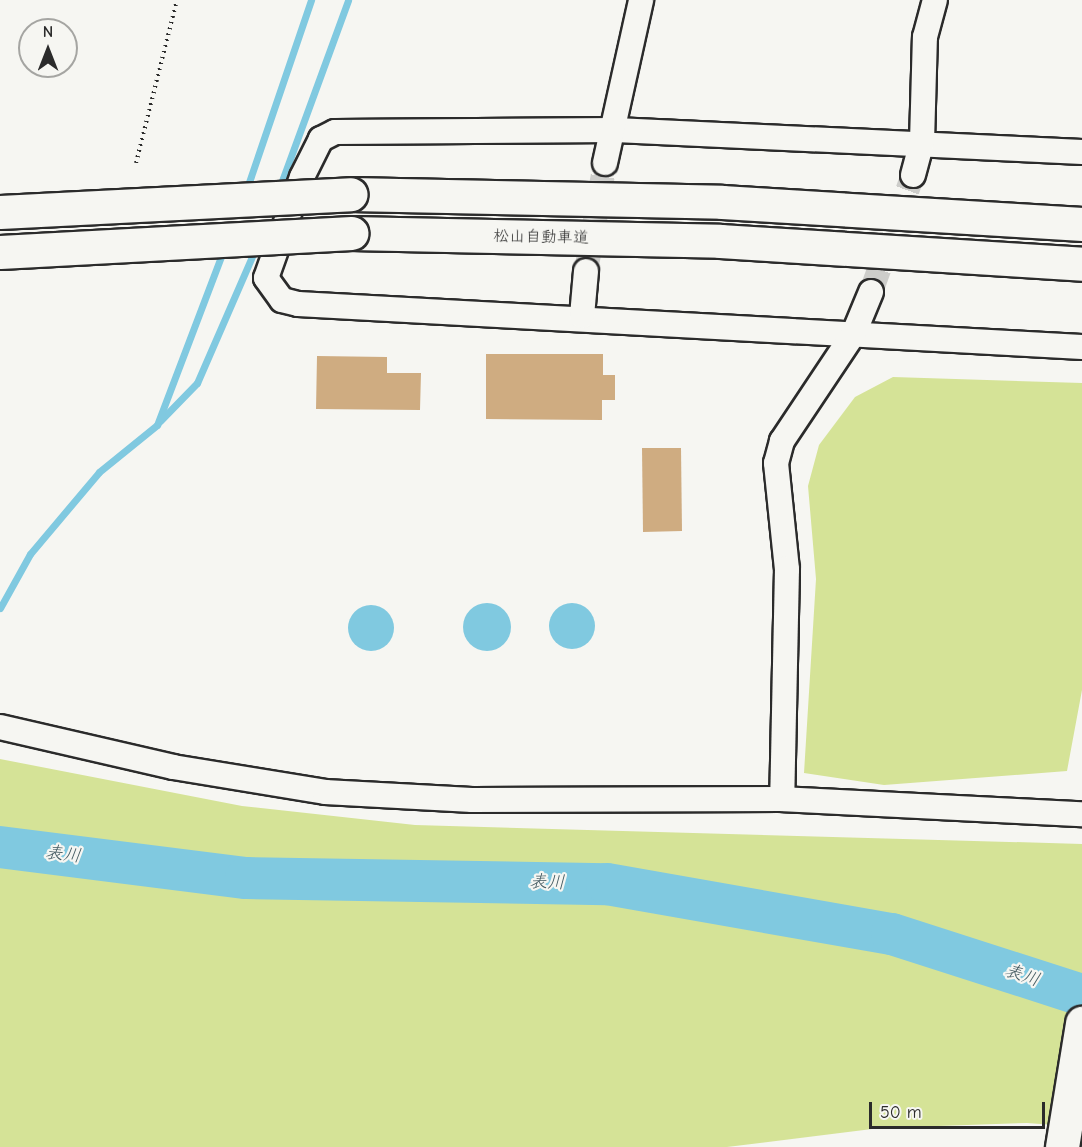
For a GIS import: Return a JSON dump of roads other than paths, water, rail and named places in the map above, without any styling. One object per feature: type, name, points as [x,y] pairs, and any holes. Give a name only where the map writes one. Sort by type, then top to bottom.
[{"type":"main road","points":[[0,212],[351,194],[722,202],[1082,224]]},
{"type":"main road","name":"松山自動車道","points":[[0,252],[351,233],[720,242],[1082,264]]},
{"type":"main road","points":[[1063,1144],[1082,1023]]},
{"type":"street","points":[[605,163],[616,130],[641,0]]},
{"type":"street","points":[[913,175],[922,142],[923,61],[935,0]]},
{"type":"street","points":[[1082,152],[922,142],[616,130],[335,132],[321,139],[302,177],[266,278],[282,300],[298,304],[582,316],[1082,347]]},
{"type":"street","points":[[582,316],[586,271]]},
{"type":"street","points":[[782,799],[787,569],[776,463],[782,441],[854,333],[871,292]]},
{"type":"street","points":[[0,727],[173,767],[325,792],[472,800],[782,799],[1082,814]]},
{"type":"water","points":[[487,603],[504,610],[511,627],[504,644],[487,651],[470,644],[463,627],[470,610]]},
{"type":"water","points":[[572,603],[588,610],[595,626],[588,642],[572,649],[556,642],[549,626],[556,610]]},
{"type":"water","points":[[376,605],[388,611],[393,619],[393,637],[388,645],[380,650],[366,651],[358,648],[351,641],[348,623],[351,615],[358,608]]},
{"type":"waterway","points":[[246,191],[311,0]]},
{"type":"waterway","points":[[279,189],[348,0]]},
{"type":"waterway","points":[[160,421],[197,383],[256,247]]},
{"type":"waterway","points":[[0,608],[30,554],[99,472],[157,425],[224,249]]},
{"type":"waterway","name":"表川","points":[[0,847],[246,878],[607,884],[892,934],[1082,995]]},
{"type":"tunnel","points":[[586,271],[605,163]]},
{"type":"tunnel","points":[[871,292],[913,175]]}]
